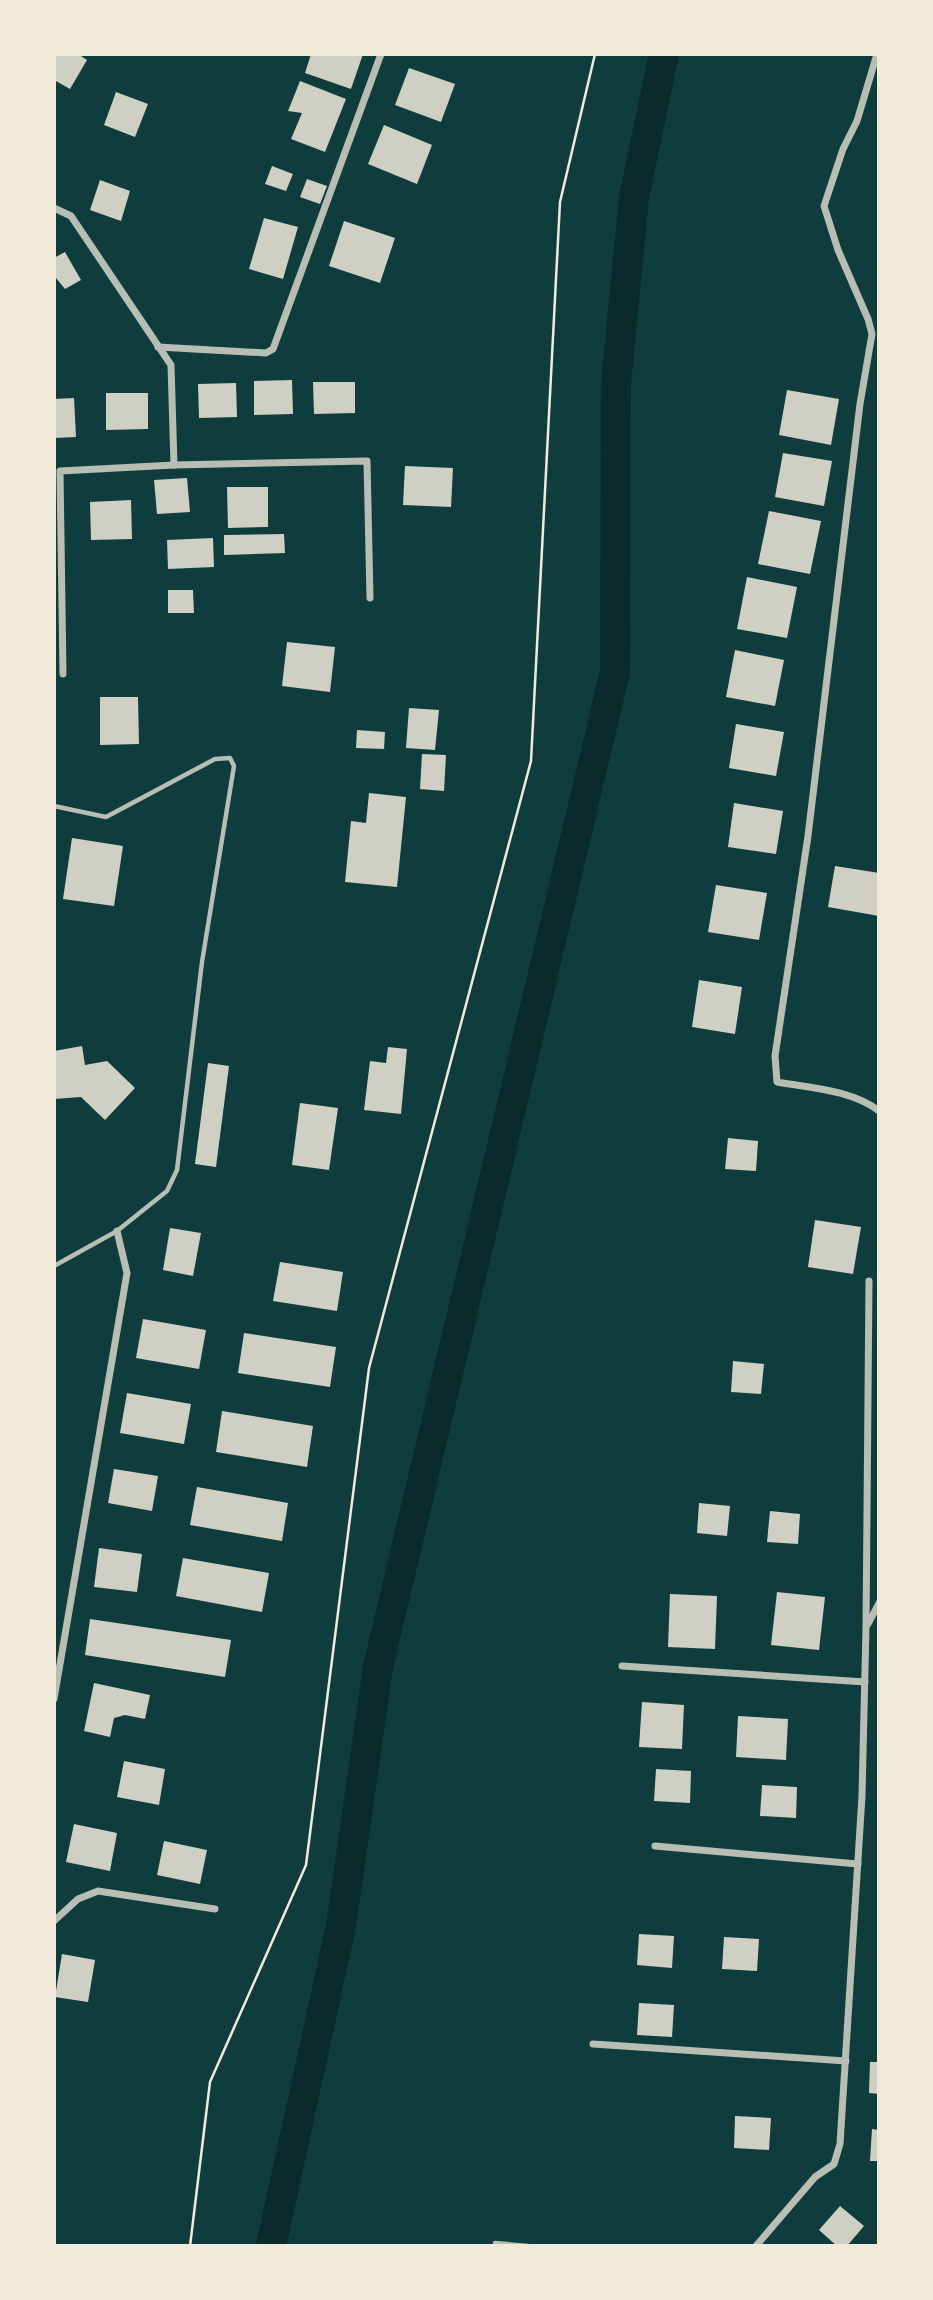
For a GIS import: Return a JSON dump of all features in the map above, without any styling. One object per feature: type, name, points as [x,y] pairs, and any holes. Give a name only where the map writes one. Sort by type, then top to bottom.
[{"type":"street","points":[[158,347],[266,354],[273,349],[381,54]]},
{"type":"street","points":[[877,54],[858,121],[844,149],[824,206],[838,250],[872,334],[860,404],[808,836],[775,1056],[776,1082],[842,1095],[869,1104],[879,1111]]},
{"type":"street","points":[[54,208],[71,216],[171,365],[174,465]]},
{"type":"street","points":[[63,674],[60,471],[174,465],[368,461],[370,597]]},
{"type":"street","points":[[54,1699],[127,1273],[117,1231]]},
{"type":"street","points":[[756,2246],[815,2177],[834,2164],[840,2144],[859,1864],[866,1627],[869,1281]]},
{"type":"street","points":[[866,1627],[879,1603]]},
{"type":"street","points":[[622,1666],[865,1682]]},
{"type":"street","points":[[655,1846],[859,1864]]},
{"type":"street","points":[[54,1921],[78,1899],[98,1892],[215,1909]]},
{"type":"street","points":[[593,2044],[846,2061]]},
{"type":"lane","points":[[54,806],[106,817],[215,759],[230,758],[234,766],[202,962],[177,1170],[167,1191],[117,1231],[54,1266]]},
{"type":"lane","points":[[495,2243],[528,2246]]},
{"type":"path","points":[[190,2246],[210,2082],[306,1865],[369,1368],[531,761],[560,202],[595,54]]},
{"type":"building","points":[[54,54],[78,54],[87,60],[70,89],[54,80]]},
{"type":"building","points":[[311,54],[363,54],[351,89],[305,73]]},
{"type":"building","points":[[409,68],[455,84],[441,122],[395,105]]},
{"type":"building","points":[[300,81],[346,99],[325,152],[291,139],[302,113],[288,111]]},
{"type":"building","points":[[116,92],[148,104],[135,137],[104,125]]},
{"type":"building","points":[[384,125],[432,145],[417,184],[368,164]]},
{"type":"building","points":[[272,166],[293,174],[286,191],[265,184]]},
{"type":"building","points":[[307,179],[327,186],[320,204],[300,197]]},
{"type":"building","points":[[100,180],[130,191],[121,221],[90,210]]},
{"type":"building","points":[[264,218],[298,227],[283,279],[249,269]]},
{"type":"building","points":[[344,221],[395,238],[380,283],[329,266]]},
{"type":"building","points":[[65,252],[81,280],[65,289],[54,279],[54,258]]},
{"type":"building","points":[[292,380],[293,414],[254,415],[254,381]]},
{"type":"building","points":[[313,382],[355,382],[355,413],[314,414]]},
{"type":"building","points":[[236,383],[237,417],[199,418],[198,384]]},
{"type":"building","points":[[787,390],[839,399],[831,445],[779,435]]},
{"type":"building","points":[[106,393],[148,393],[148,429],[106,430]]},
{"type":"building","points":[[74,398],[76,437],[54,438],[54,399]]},
{"type":"building","points":[[783,453],[832,461],[824,506],[775,497]]},
{"type":"building","points":[[405,466],[453,468],[451,507],[403,505]]},
{"type":"building","points":[[187,478],[190,512],[157,514],[154,480]]},
{"type":"building","points":[[227,487],[268,487],[268,527],[228,528]]},
{"type":"building","points":[[131,500],[132,539],[91,540],[90,502]]},
{"type":"building","points":[[769,511],[821,521],[810,574],[758,564]]},
{"type":"building","points":[[284,534],[285,553],[224,555],[224,535]]},
{"type":"building","points":[[213,538],[214,567],[168,569],[167,540]]},
{"type":"building","points":[[747,577],[797,587],[787,638],[737,629]]},
{"type":"building","points":[[168,590],[193,590],[194,613],[168,613]]},
{"type":"building","points":[[287,642],[335,647],[330,692],[282,686]]},
{"type":"building","points":[[735,650],[784,660],[775,706],[726,697]]},
{"type":"building","points":[[100,697],[138,697],[139,744],[100,745]]},
{"type":"building","points":[[409,708],[439,710],[435,750],[406,748]]},
{"type":"building","points":[[736,724],[784,732],[776,776],[729,768]]},
{"type":"building","points":[[357,730],[385,732],[384,749],[356,748]]},
{"type":"building","points":[[422,754],[446,755],[444,791],[420,789]]},
{"type":"building","points":[[369,793],[406,797],[397,887],[345,882],[351,821],[366,823]]},
{"type":"building","points":[[734,803],[783,811],[776,854],[728,847]]},
{"type":"building","points":[[72,838],[123,846],[114,906],[63,899]]},
{"type":"building","points":[[835,866],[879,873],[879,916],[828,907]]},
{"type":"building","points":[[716,885],[767,893],[759,940],[708,932]]},
{"type":"building","points":[[699,980],[742,987],[735,1034],[692,1027]]},
{"type":"building","points":[[82,1046],[85,1065],[107,1061],[135,1088],[105,1120],[81,1097],[54,1099],[54,1051]]},
{"type":"building","points":[[388,1047],[407,1049],[401,1114],[364,1110],[370,1061],[386,1063]]},
{"type":"building","points":[[208,1063],[229,1066],[216,1167],[195,1164]]},
{"type":"building","points":[[300,1103],[338,1108],[329,1170],[292,1165]]},
{"type":"building","points":[[728,1138],[758,1141],[756,1171],[725,1169]]},
{"type":"building","points":[[815,1220],[861,1227],[853,1274],[808,1267]]},
{"type":"building","points":[[170,1228],[201,1233],[193,1276],[163,1270]]},
{"type":"building","points":[[280,1262],[343,1272],[337,1311],[273,1301]]},
{"type":"building","points":[[143,1319],[206,1330],[199,1369],[136,1358]]},
{"type":"building","points":[[244,1333],[336,1347],[330,1387],[238,1373]]},
{"type":"building","points":[[733,1361],[764,1364],[761,1394],[731,1392]]},
{"type":"building","points":[[127,1393],[191,1404],[184,1444],[120,1433]]},
{"type":"building","points":[[222,1411],[313,1426],[307,1467],[216,1452]]},
{"type":"building","points":[[114,1469],[158,1476],[152,1511],[108,1503]]},
{"type":"building","points":[[197,1487],[288,1503],[282,1541],[190,1525]]},
{"type":"building","points":[[699,1503],[730,1506],[727,1536],[697,1533]]},
{"type":"building","points":[[770,1511],[800,1514],[798,1544],[767,1542]]},
{"type":"building","points":[[99,1548],[142,1554],[137,1592],[94,1587]]},
{"type":"building","points":[[183,1558],[269,1573],[262,1612],[176,1596]]},
{"type":"building","points":[[777,1592],[825,1597],[819,1650],[771,1645]]},
{"type":"building","points":[[670,1594],[717,1596],[715,1649],[668,1647]]},
{"type":"building","points":[[90,1619],[231,1640],[225,1677],[85,1655]]},
{"type":"building","points":[[94,1683],[150,1695],[145,1719],[125,1715],[114,1718],[110,1737],[84,1731]]},
{"type":"building","points":[[642,1702],[684,1705],[682,1749],[639,1747]]},
{"type":"building","points":[[738,1716],[788,1719],[786,1760],[736,1757]]},
{"type":"building","points":[[124,1761],[165,1769],[159,1805],[117,1797]]},
{"type":"building","points":[[656,1769],[691,1771],[690,1803],[654,1801]]},
{"type":"building","points":[[762,1785],[797,1787],[796,1818],[760,1816]]},
{"type":"building","points":[[74,1824],[117,1833],[110,1871],[66,1862]]},
{"type":"building","points":[[164,1841],[207,1850],[200,1884],[157,1875]]},
{"type":"building","points":[[639,1934],[674,1936],[672,1968],[637,1965]]},
{"type":"building","points":[[724,1937],[759,1939],[757,1971],[722,1969]]},
{"type":"building","points":[[62,1954],[95,1960],[88,2002],[55,1997]]},
{"type":"building","points":[[639,2003],[674,2005],[672,2037],[637,2035]]},
{"type":"building","points":[[870,2062],[879,2062],[879,2094],[869,2093]]},
{"type":"building","points":[[735,2116],[771,2118],[769,2150],[734,2148]]},
{"type":"building","points":[[872,2129],[879,2130],[879,2161],[870,2161]]},
{"type":"building","points":[[840,2206],[864,2226],[847,2246],[837,2246],[819,2230]]},
{"type":"waterway","points":[[271,2246],[341,1926],[378,1667],[615,672],[616,384],[634,197],[664,54]]}]
